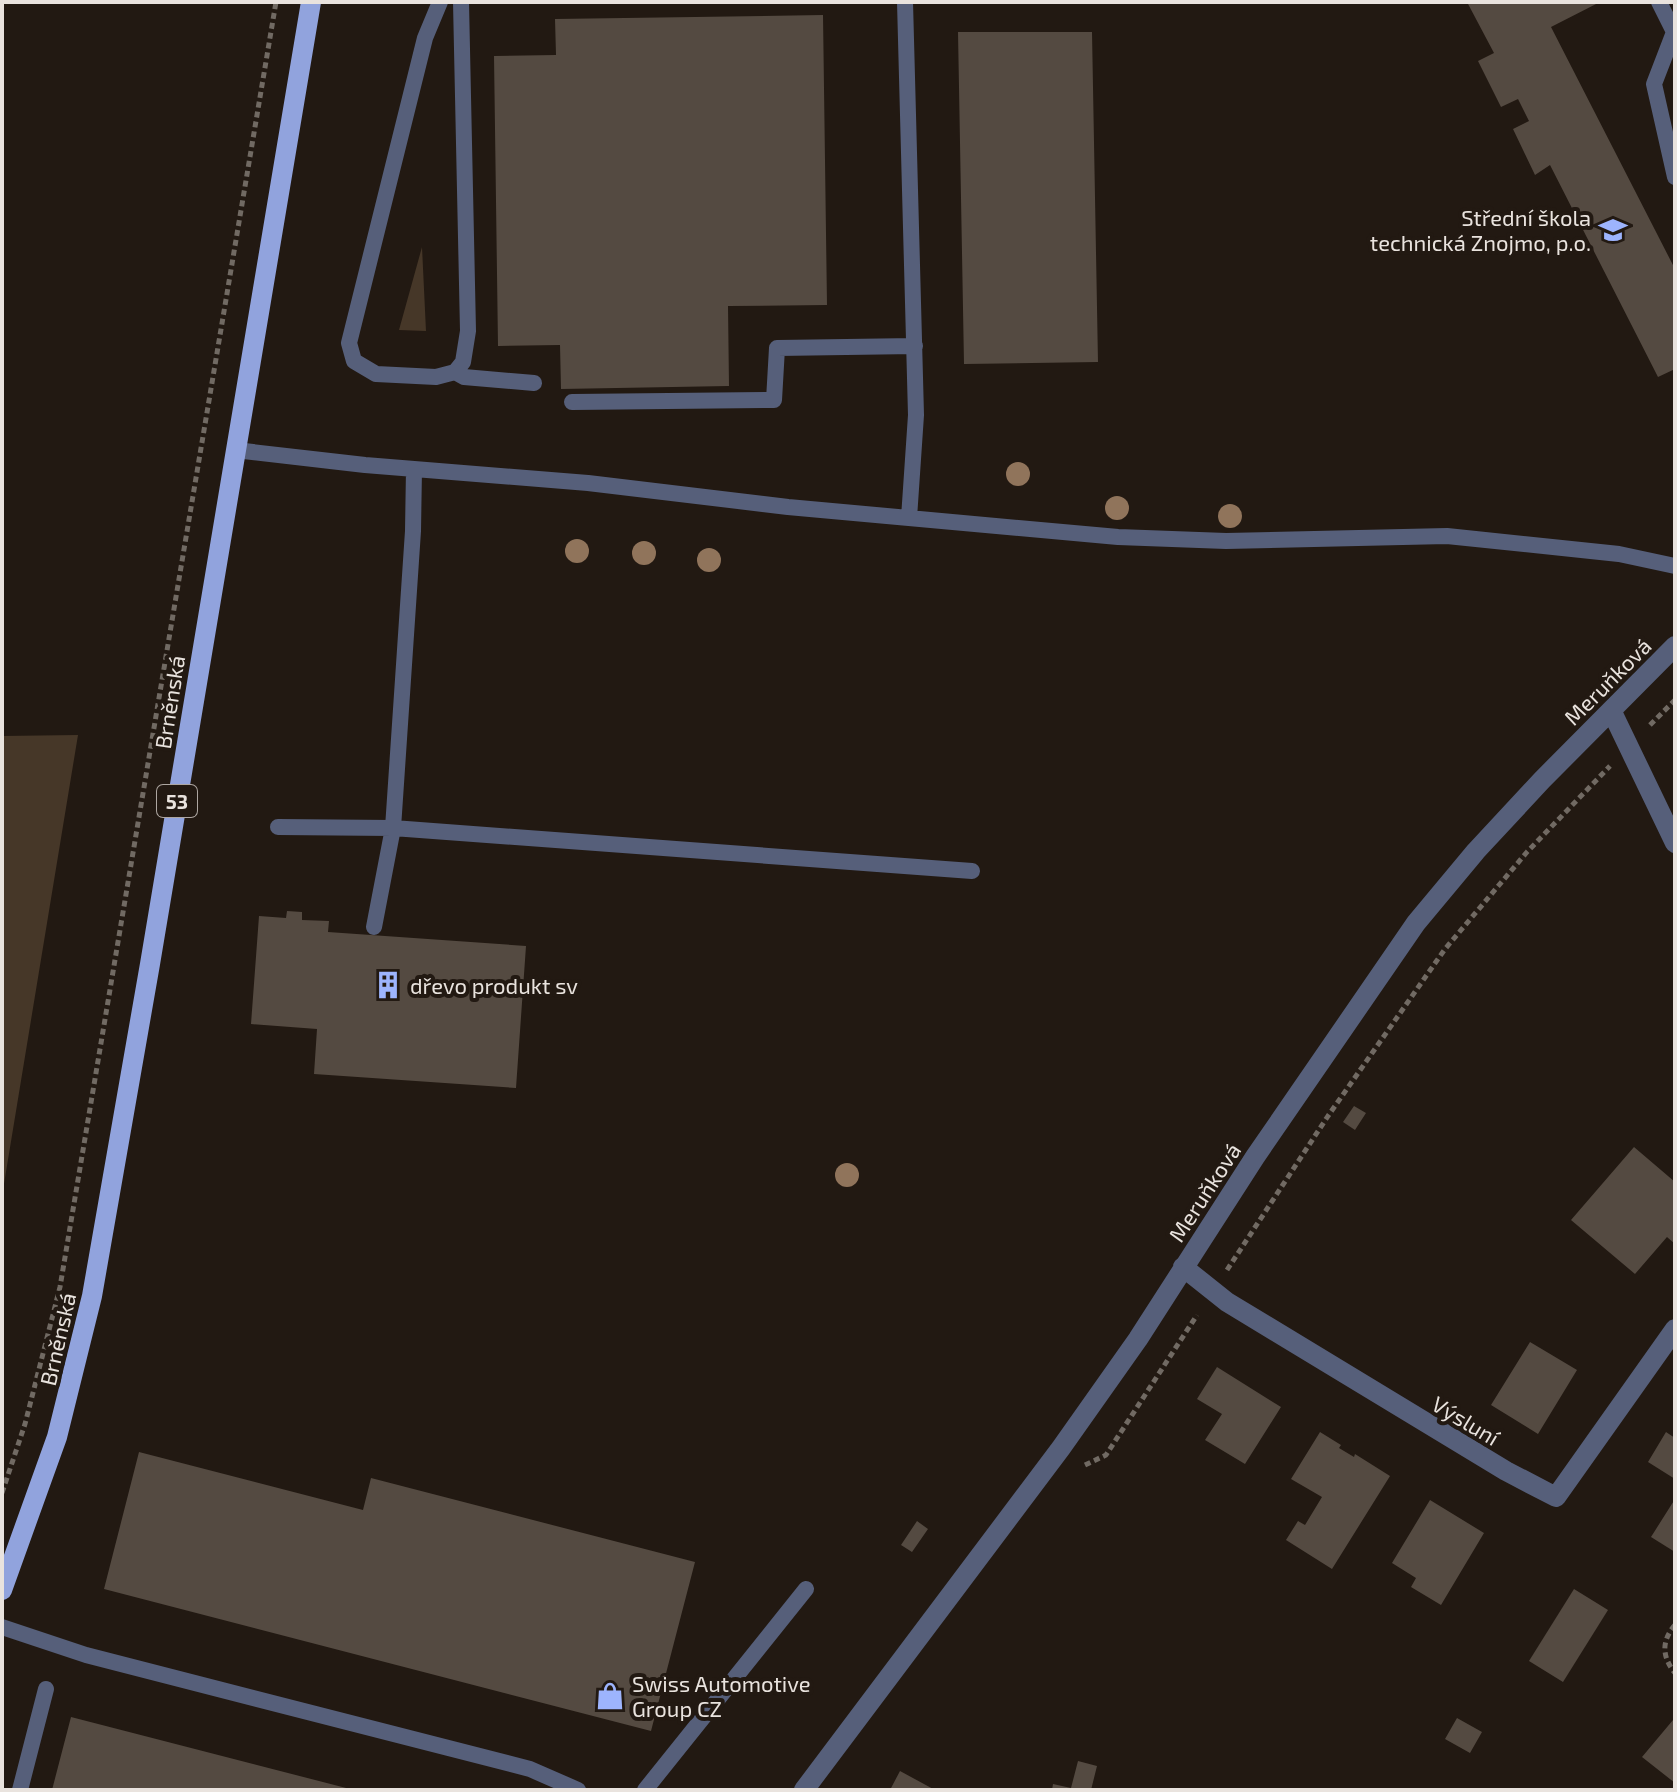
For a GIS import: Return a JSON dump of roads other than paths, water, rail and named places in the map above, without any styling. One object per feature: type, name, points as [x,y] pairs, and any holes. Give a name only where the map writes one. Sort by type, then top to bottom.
[{"type":"main road","name":"Brněnská","points":[[2,1590],[57,1437],[92,1296],[311,2]]},
{"type":"street","name":"Meruňková","points":[[804,1790],[1061,1448],[1138,1339],[1333,1039],[1416,923],[1476,851],[1542,780],[1675,646]]},
{"type":"street","points":[[1612,712],[1675,843]]},
{"type":"street","name":"Výsluní","points":[[1183,1267],[1227,1302],[1437,1431],[1556,1497],[1675,1329]]},
{"type":"lane","points":[[440,2],[425,38],[349,343],[354,361],[376,374],[436,377],[455,372],[463,362],[468,331],[461,2]]},
{"type":"lane","points":[[905,2],[916,415],[909,518]]},
{"type":"lane","points":[[1659,2],[1674,32],[1654,84],[1675,177]]},
{"type":"lane","points":[[572,402],[774,400],[777,348],[915,346]]},
{"type":"lane","points":[[455,372],[464,377],[534,383]]},
{"type":"lane","points":[[235,450],[588,483],[788,507],[1167,540],[1447,536],[1619,554],[1675,566]]},
{"type":"lane","points":[[374,927],[393,828],[413,531],[414,469]]},
{"type":"lane","points":[[278,827],[393,828],[972,871]]},
{"type":"lane","points":[[645,1790],[806,1589]]},
{"type":"lane","points":[[2,1627],[86,1655],[530,1769],[578,1790]]},
{"type":"lane","points":[[20,1790],[46,1689]]},
{"type":"place","name":"Střední škola technická Znojmo, p.o.","points":[[1613,230]]},
{"type":"place","name":"dřevo produkt sv","points":[[388,985]]},
{"type":"place","name":"Swiss Automotive Group CZ","points":[[610,1696]]}]
